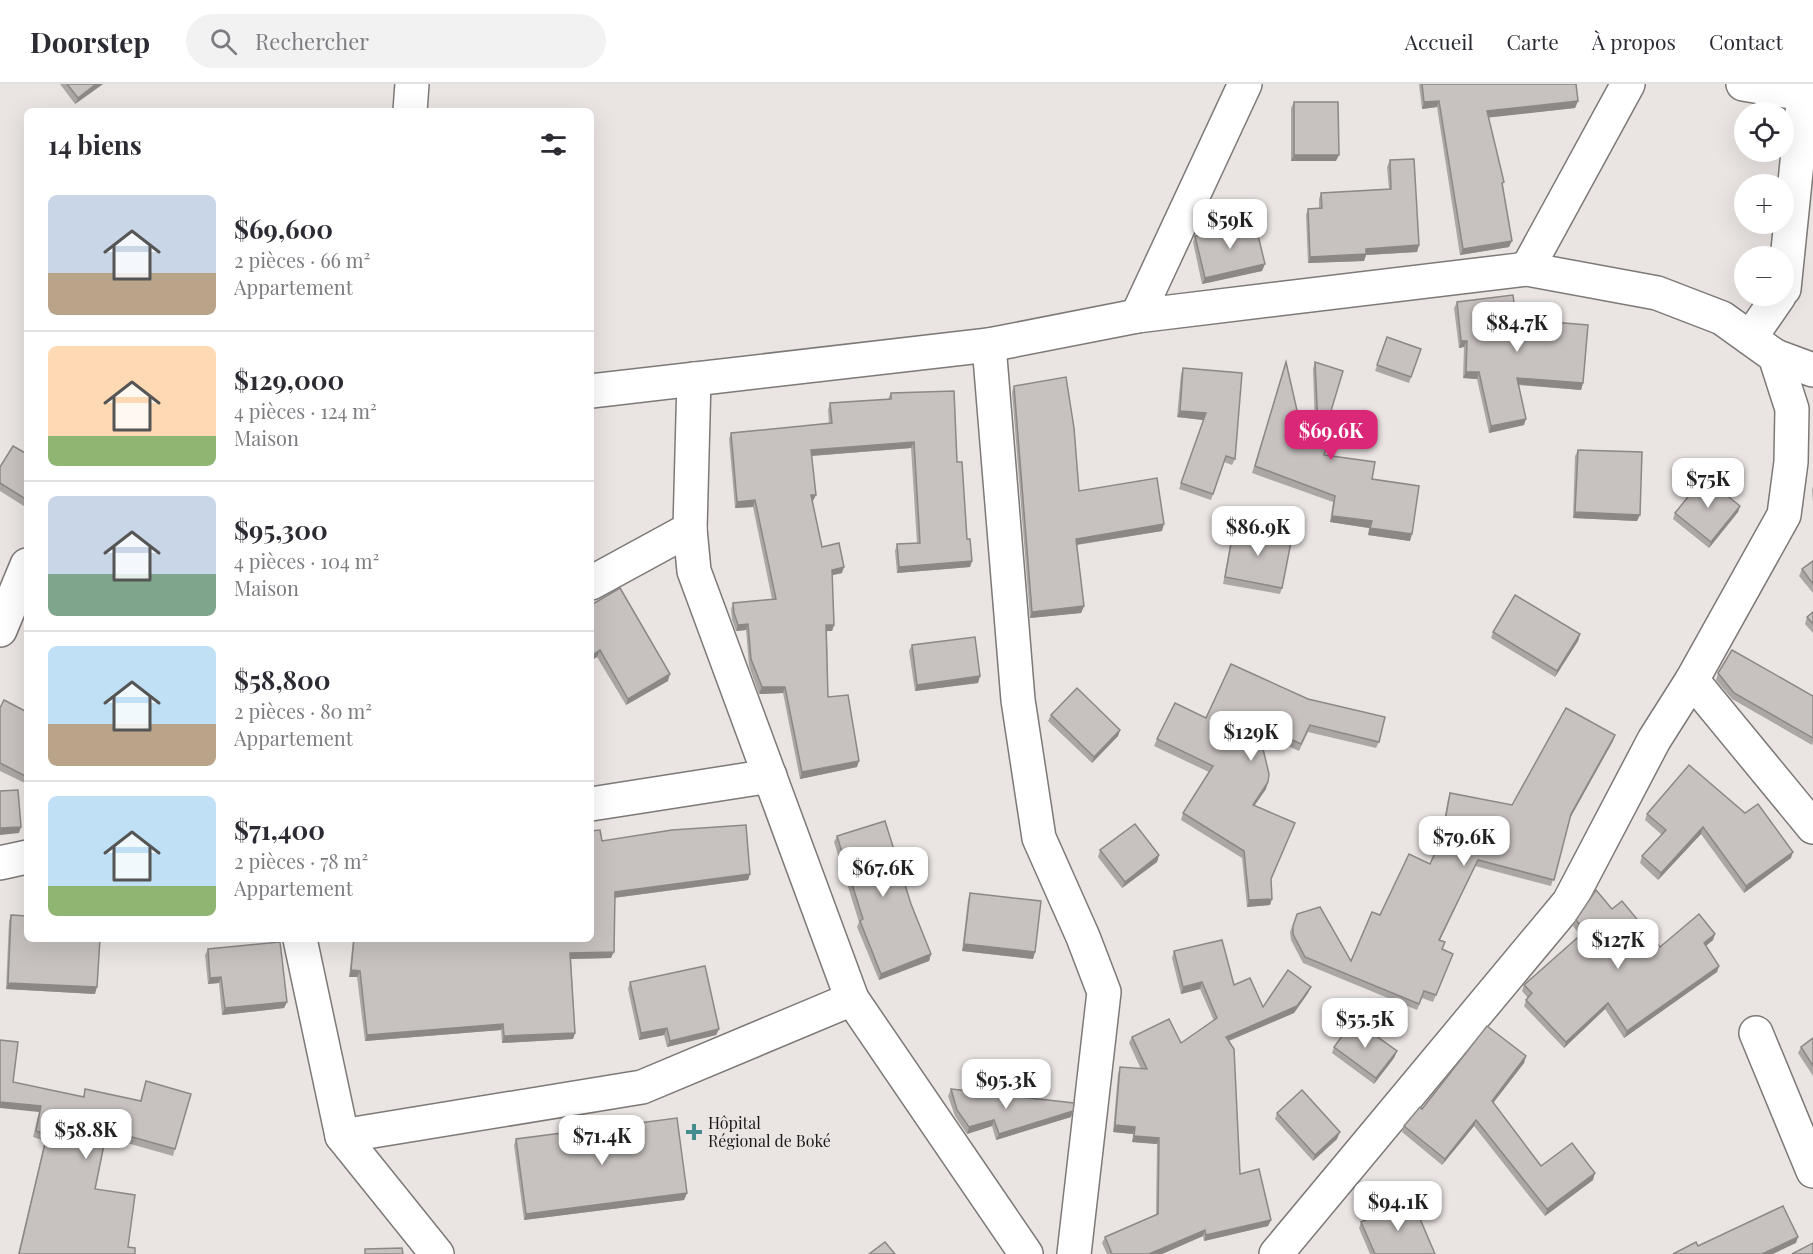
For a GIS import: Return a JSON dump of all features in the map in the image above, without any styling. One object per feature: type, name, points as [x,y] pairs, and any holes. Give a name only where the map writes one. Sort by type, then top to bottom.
[{"type":"street","points":[[410,108],[412,84]]},
{"type":"street","points":[[1137,316],[1245,84]]},
{"type":"street","points":[[1527,269],[1628,84]]},
{"type":"street","points":[[1743,84],[1804,89],[1788,246]]},
{"type":"street","points":[[1794,279],[1813,259]]},
{"type":"street","points":[[594,391],[989,345],[1137,316],[1527,269],[1657,293],[1722,318],[1762,347],[1813,370]]},
{"type":"street","points":[[1276,1254],[1569,902],[1654,740],[1692,680],[1784,515],[1791,462],[1792,409],[1762,347],[1776,306]]},
{"type":"street","points":[[989,345],[1018,700],[1039,838],[1083,937],[1104,992],[1074,1254]]},
{"type":"street","points":[[1762,347],[1790,350],[1813,349]]},
{"type":"street","points":[[694,379],[690,530],[694,571],[852,999],[1026,1254]]},
{"type":"street","points":[[594,581],[690,530]]},
{"type":"street","points":[[0,630],[24,572]]},
{"type":"street","points":[[1692,680],[1813,826]]},
{"type":"street","points":[[594,804],[770,776]]},
{"type":"street","points":[[0,862],[24,858]]},
{"type":"street","points":[[301,942],[342,1136],[437,1254]]},
{"type":"street","points":[[342,1136],[642,1087],[852,999]]},
{"type":"street","points":[[1756,1033],[1813,1171]]},
{"type":"building","points":[[67,84],[96,84],[78,98]]},
{"type":"building","points":[[1422,84],[1576,84],[1578,101],[1487,111],[1504,182],[1502,183],[1512,241],[1463,249],[1439,101],[1424,102]]},
{"type":"building","points":[[1294,102],[1338,102],[1339,155],[1294,155]]},
{"type":"building","points":[[1414,159],[1419,245],[1366,249],[1366,254],[1310,257],[1308,209],[1322,208],[1321,193],[1391,189],[1390,160]]},
{"type":"building","points":[[1255,223],[1265,264],[1205,278],[1195,236]]},
{"type":"building","points":[[1513,295],[1516,319],[1588,325],[1583,383],[1517,378],[1526,419],[1491,426],[1479,372],[1466,372],[1467,341],[1461,341],[1457,302]]},
{"type":"building","points":[[1387,337],[1421,349],[1411,377],[1377,365]]},
{"type":"building","points":[[1286,362],[1301,428],[1318,426],[1315,362],[1343,371],[1324,434],[1330,437],[1324,455],[1375,462],[1372,479],[1419,486],[1412,534],[1370,528],[1372,521],[1332,516],[1335,496],[1255,466]]},
{"type":"building","points":[[1183,368],[1242,373],[1235,459],[1226,456],[1213,494],[1181,483],[1206,413],[1180,411]]},
{"type":"building","points":[[1066,377],[1074,428],[1079,491],[1157,478],[1164,524],[1076,539],[1084,606],[1032,612],[1014,386]]},
{"type":"building","points":[[954,391],[957,462],[962,462],[967,539],[970,539],[972,561],[899,567],[897,544],[920,543],[914,442],[811,450],[816,495],[811,495],[822,547],[839,543],[844,567],[832,570],[834,625],[826,625],[828,697],[848,695],[859,761],[802,772],[785,687],[762,687],[751,659],[748,624],[738,625],[734,613],[733,603],[776,599],[755,500],[737,502],[731,433],[832,423],[830,403],[891,399],[891,393]]},
{"type":"building","points":[[13,446],[24,452],[24,498],[0,483],[0,467]]},
{"type":"building","points":[[1578,450],[1642,452],[1640,515],[1575,512]]},
{"type":"building","points":[[1704,477],[1740,506],[1711,542],[1675,513]]},
{"type":"building","points":[[1234,527],[1292,537],[1282,588],[1225,577]]},
{"type":"building","points":[[1813,561],[1813,584],[1802,569]]},
{"type":"building","points":[[620,588],[670,674],[628,699],[600,650],[594,654],[594,603]]},
{"type":"building","points":[[1515,595],[1580,634],[1557,671],[1493,632]]},
{"type":"building","points":[[1813,612],[1813,624],[1807,617]]},
{"type":"building","points":[[975,637],[980,676],[917,685],[912,645]]},
{"type":"building","points":[[1732,650],[1813,696],[1813,738],[1734,693],[1718,673]]},
{"type":"building","points":[[1231,664],[1308,699],[1385,717],[1379,742],[1310,725],[1301,744],[1257,724],[1269,774],[1268,782],[1253,805],[1295,823],[1271,879],[1272,899],[1249,900],[1244,851],[1183,813],[1213,766],[1157,739],[1175,703],[1206,718]]},
{"type":"building","points":[[1077,688],[1120,730],[1094,757],[1051,715]]},
{"type":"building","points":[[4,700],[24,710],[24,775],[0,763],[0,708]]},
{"type":"building","points":[[1566,708],[1615,735],[1571,814],[1554,880],[1478,860],[1439,940],[1445,942],[1442,949],[1453,954],[1436,995],[1424,991],[1419,1004],[1305,957],[1293,934],[1297,914],[1320,907],[1351,961],[1372,912],[1380,915],[1409,854],[1430,864],[1442,838],[1450,793],[1512,805]]},
{"type":"building","points":[[1689,765],[1745,813],[1758,804],[1793,852],[1746,886],[1703,827],[1661,873],[1642,856],[1666,830],[1647,814]]},
{"type":"building","points":[[18,790],[21,827],[0,828],[0,791]]},
{"type":"building","points":[[885,821],[911,904],[931,954],[881,974],[860,921],[863,919],[837,836]]},
{"type":"building","points":[[1135,824],[1159,855],[1125,882],[1100,850]]},
{"type":"building","points":[[746,825],[750,874],[615,892],[614,952],[570,953],[575,1033],[504,1036],[503,1024],[367,1035],[360,971],[351,970],[354,942],[594,942],[594,831],[600,830],[602,841],[672,830]]},
{"type":"building","points":[[1596,890],[1612,909],[1622,901],[1660,947],[1699,914],[1715,934],[1704,943],[1719,966],[1627,1031],[1608,1003],[1566,1042],[1526,1000],[1532,993],[1524,985],[1585,931],[1576,920]]},
{"type":"building","points":[[970,893],[1041,901],[1035,952],[964,944]]},
{"type":"building","points":[[11,915],[24,916],[24,942],[100,942],[97,987],[8,983]]},
{"type":"building","points":[[1222,940],[1234,985],[1250,978],[1263,1007],[1288,970],[1311,987],[1297,1006],[1226,1037],[1234,1049],[1240,1174],[1259,1169],[1271,1220],[1206,1235],[1205,1230],[1149,1254],[1112,1254],[1105,1237],[1158,1214],[1159,1138],[1134,1136],[1135,1127],[1115,1125],[1120,1067],[1147,1069],[1132,1037],[1169,1019],[1181,1043],[1217,1018],[1202,982],[1183,987],[1174,951]]},
{"type":"building","points":[[280,942],[287,1002],[225,1008],[221,977],[210,978],[208,949]]},
{"type":"building","points":[[705,966],[719,1029],[670,1041],[667,1028],[641,1033],[630,982]]},
{"type":"building","points":[[1354,1020],[1397,1051],[1376,1078],[1334,1047]]},
{"type":"building","points":[[1487,1026],[1526,1056],[1492,1101],[1541,1166],[1572,1143],[1595,1173],[1547,1209],[1476,1120],[1445,1159],[1404,1126],[1420,1107],[1422,1109]]},
{"type":"building","points":[[1813,1038],[1813,1066],[1801,1047]]},
{"type":"building","points":[[0,1040],[18,1042],[13,1082],[84,1097],[85,1089],[141,1101],[146,1081],[191,1094],[175,1149],[107,1130],[95,1189],[135,1195],[128,1247],[135,1248],[135,1254],[19,1254],[47,1135],[36,1131],[41,1106],[0,1102]]},
{"type":"building","points":[[951,1089],[1074,1103],[1073,1111],[999,1134],[994,1120],[969,1127],[957,1110]]},
{"type":"building","points":[[1302,1090],[1340,1132],[1315,1155],[1277,1113]]},
{"type":"building","points":[[677,1118],[687,1193],[526,1214],[516,1139]]},
{"type":"building","points":[[1412,1200],[1435,1254],[1375,1254],[1361,1222]]},
{"type":"building","points":[[1783,1206],[1798,1237],[1762,1254],[1673,1254],[1696,1242],[1698,1246]]},
{"type":"building","points":[[885,1242],[895,1254],[869,1254]]},
{"type":"building","points":[[1813,1243],[1813,1254],[1792,1254]]},
{"type":"building","points":[[402,1248],[403,1254],[365,1254],[365,1249]]},
{"type":"place","name":"Hôpital Régional de Boké","points":[[694,1132]]}]
